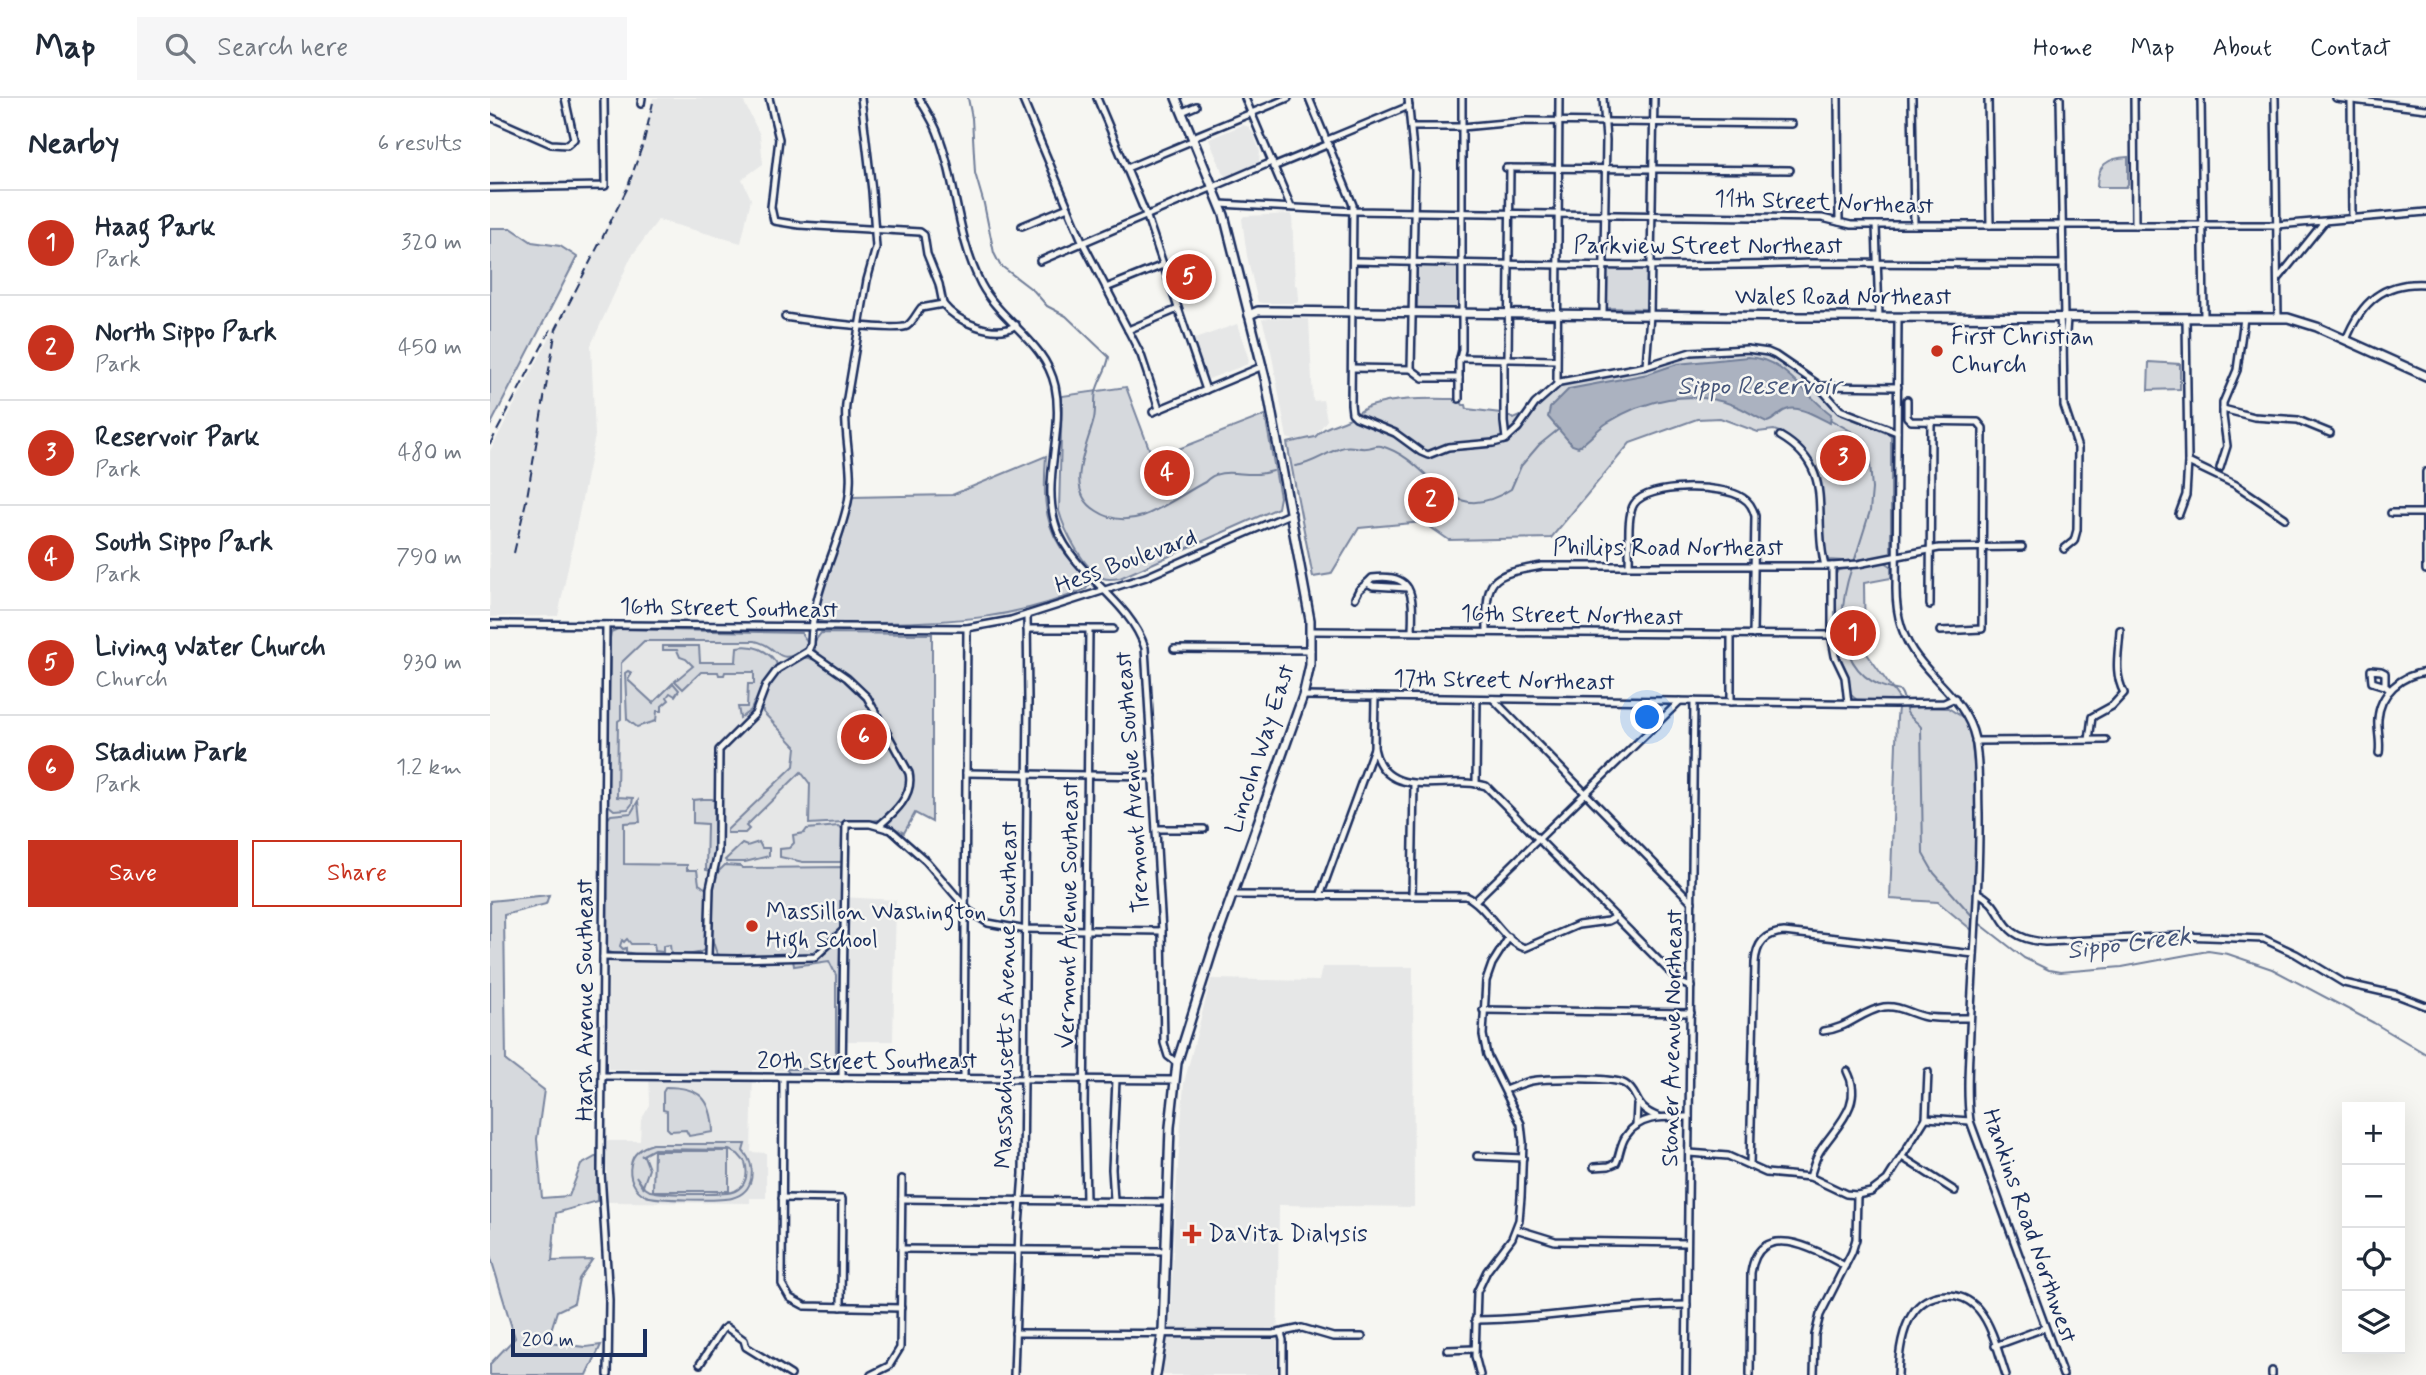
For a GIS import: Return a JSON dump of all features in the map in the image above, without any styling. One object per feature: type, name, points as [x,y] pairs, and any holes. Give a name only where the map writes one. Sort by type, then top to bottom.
[{"type":"main road","name":"Lincoln Way East","points":[[1156,1375],[1162,1335],[1177,1063],[1206,970],[1303,696],[1311,650],[1304,580],[1263,366],[1220,204],[1177,98]]},
{"type":"main road","name":"Wales Road Northeast","points":[[1249,315],[1269,311],[1898,318],[2278,318],[2302,321],[2426,376]]},
{"type":"street","points":[[490,117],[557,145],[570,143],[574,139],[565,98]]},
{"type":"street","points":[[490,188],[606,187],[604,98]]},
{"type":"street","points":[[769,98],[779,139],[771,207],[774,221],[923,233],[943,304],[957,317],[975,325],[1003,330],[1016,325]]},
{"type":"street","points":[[708,957],[709,889],[718,852],[719,750],[757,711],[766,685],[778,669],[808,651],[818,591],[849,496],[845,413],[867,280],[875,254],[876,229],[861,98]]},
{"type":"street","name":"Tremont Avenue Southeast","points":[[919,98],[939,137],[970,259],[987,293],[1044,359],[1055,388],[1058,422],[1051,497],[1056,527],[1068,549],[1131,621],[1144,648],[1162,931],[1164,1043],[1168,1056],[1177,1063]]},
{"type":"street","points":[[1022,98],[1083,243],[1141,355],[1156,411],[1263,366]]},
{"type":"street","points":[[1097,98],[1147,217],[1206,390]]},
{"type":"street","points":[[1245,98],[1291,207]]},
{"type":"street","points":[[1127,168],[1287,98]]},
{"type":"street","points":[[1309,98],[1352,200],[1354,211],[1352,413],[1395,433],[1425,454],[1431,454],[1448,447],[1493,443],[1506,439],[1518,428],[1535,404],[1557,383],[1646,366],[1691,352],[1760,350],[1775,355],[1819,386],[1840,410],[1897,432]]},
{"type":"street","points":[[1408,98],[1415,171],[1411,369]]},
{"type":"street","points":[[1459,399],[1464,213],[1462,98]]},
{"type":"street","points":[[1557,383],[1559,98]]},
{"type":"street","points":[[1603,98],[1603,314]]},
{"type":"street","points":[[1646,366],[1650,315],[1654,98]]},
{"type":"street","points":[[1838,98],[1839,222]]},
{"type":"street","points":[[1912,98],[1914,225]]},
{"type":"street","points":[[1988,98],[1990,225]]},
{"type":"street","points":[[2060,98],[2064,406],[2076,439],[2078,457],[2077,532],[2073,542],[2064,549]]},
{"type":"street","points":[[2134,98],[2135,225]]},
{"type":"street","points":[[2201,98],[2204,318]]},
{"type":"street","points":[[2275,98],[2278,318]]},
{"type":"street","points":[[2336,98],[2426,109]]},
{"type":"street","points":[[2351,100],[2352,219]]},
{"type":"street","points":[[1182,112],[1196,106]]},
{"type":"street","points":[[1040,261],[1409,106]]},
{"type":"street","points":[[1410,127],[1462,127],[1514,121],[1559,120],[1792,124]]},
{"type":"street","points":[[1506,439],[1504,422],[1510,313],[1511,213],[1508,168],[1790,170]]},
{"type":"street","name":"11th Street Northeast","points":[[1220,204],[1354,211],[1822,218],[1851,225],[2277,225],[2426,212]]},
{"type":"street","points":[[1022,226],[1068,207]]},
{"type":"street","points":[[2278,279],[2325,222]]},
{"type":"street","points":[[1876,225],[1879,317]]},
{"type":"street","name":"Parkview Street Northeast","points":[[1353,261],[1603,265],[2063,264]]},
{"type":"street","points":[[1106,288],[1163,265]]},
{"type":"street","points":[[2346,340],[2360,312],[2374,298],[2397,287],[2426,284]]},
{"type":"street","points":[[785,317],[904,327],[921,308],[943,304]]},
{"type":"street","points":[[1128,330],[1178,309]]},
{"type":"street","name":"Hankins Road Northwest","points":[[1898,318],[1897,608],[1905,636],[1919,660],[1955,698],[1967,716],[1975,741],[1978,784],[1978,893],[1970,1018],[1970,1121],[2063,1375]]},
{"type":"street","points":[[2179,514],[2186,495],[2188,462],[2186,318]]},
{"type":"street","points":[[2220,468],[2227,443],[2223,409],[2237,370],[2244,318]]},
{"type":"street","points":[[1460,358],[1556,360]]},
{"type":"street","points":[[1352,368],[1411,369],[1423,378],[1459,378]]},
{"type":"street","points":[[1819,386],[1898,387]]},
{"type":"street","points":[[1907,400],[1909,421],[1982,424],[1982,630],[1940,631]]},
{"type":"street","points":[[2223,409],[2254,418],[2298,420],[2330,433]]},
{"type":"street","points":[[1930,605],[1931,422]]},
{"type":"street","points":[[1780,436],[1804,455],[1819,484],[1821,548],[1825,566]]},
{"type":"street","points":[[2188,462],[2236,485],[2285,518]]},
{"type":"street","points":[[2426,472],[2426,570]]},
{"type":"street","points":[[1629,565],[1630,521],[1635,502],[1648,493],[1689,488],[1733,493],[1747,500],[1755,516],[1753,635]]},
{"type":"street","name":"Hess Boulevard","points":[[967,628],[1027,615],[1162,571],[1292,513]]},
{"type":"street","points":[[2391,513],[2426,513]]},
{"type":"street","name":"Phillips Road Northeast","points":[[1486,632],[1488,592],[1494,581],[1502,576],[1549,565],[1832,566],[1896,558],[1930,550],[2022,547]]},
{"type":"street","points":[[1832,566],[1833,649],[1844,677],[1847,703]]},
{"type":"street","points":[[1356,598],[1359,590],[1367,583],[1373,586],[1408,588],[1412,596],[1412,631]]},
{"type":"street","name":"Massachusetts Avenue Southeast","points":[[1014,1375],[1024,1079],[1027,615]]},
{"type":"street","name":"16th Street Southeast","points":[[490,624],[967,628]]},
{"type":"street","name":"Harsh Avenue Southeast","points":[[606,625],[601,1191],[609,1300],[608,1375]]},
{"type":"street","points":[[964,1078],[967,628]]},
{"type":"street","points":[[1027,629],[1113,629]]},
{"type":"street","name":"Vermont Avenue Southeast","points":[[1086,1200],[1089,629]]},
{"type":"street","points":[[2089,740],[2092,716],[2112,706],[2124,693],[2119,684],[2117,668],[2120,630]]},
{"type":"street","name":"16th Street Northeast","points":[[1311,631],[1832,635]]},
{"type":"street","points":[[1731,635],[1731,702]]},
{"type":"street","points":[[1174,649],[1311,650]]},
{"type":"street","points":[[808,651],[853,683],[867,697],[909,773],[911,785],[906,797],[880,825]]},
{"type":"street","points":[[2379,753],[2379,716],[2388,688],[2406,677],[2426,672]]},
{"type":"street","name":"17th Street Northeast","points":[[1303,696],[1901,704],[1944,704],[1955,698]]},
{"type":"street","points":[[1320,896],[1374,748],[1376,697]]},
{"type":"street","points":[[1476,784],[1477,699]]},
{"type":"street","points":[[1493,699],[1692,902]]},
{"type":"street","points":[[1475,901],[1680,701]]},
{"type":"street","name":"Stoner Avenue Northeast","points":[[1686,1375],[1694,701]]},
{"type":"street","points":[[1975,741],[2106,740]]},
{"type":"street","points":[[1374,748],[1380,764],[1398,780],[1486,786],[1681,983],[1691,987]]},
{"type":"street","points":[[966,773],[1153,776]]},
{"type":"street","points":[[1412,896],[1414,783]]},
{"type":"street","points":[[842,1078],[846,824],[880,825],[891,830],[914,849],[965,907],[979,919],[994,926],[1025,930],[1162,931]]},
{"type":"street","points":[[1156,829],[1204,829]]},
{"type":"street","points":[[1978,893],[1987,899],[2009,929],[2025,939],[2056,942],[2209,936],[2264,939],[2296,954],[2344,983],[2397,995],[2426,1006]]},
{"type":"street","points":[[1232,895],[1461,895],[1475,901],[1520,947],[1528,948],[1578,925],[1606,922],[1616,917]]},
{"type":"street","points":[[603,957],[812,958],[844,930]]},
{"type":"street","points":[[1750,1165],[1755,963],[1758,945],[1768,936],[1784,932],[1974,954]]},
{"type":"street","points":[[1480,1375],[1474,1349],[1479,1284],[1509,1244],[1516,1230],[1520,1210],[1521,1124],[1485,1048],[1483,1010],[1487,976],[1508,937]]},
{"type":"street","points":[[1823,1031],[1840,1029],[1869,1012],[1886,1007],[1900,1008],[1930,1017],[1970,1018]]},
{"type":"street","points":[[1483,1010],[1691,1013]]},
{"type":"street","points":[[1810,1177],[1818,1156],[1848,1112],[1852,1092],[1847,1072]]},
{"type":"street","points":[[1689,1153],[1727,1156],[1773,1175],[1810,1177],[1843,1193],[1857,1195],[1871,1192],[1882,1185],[1926,1118],[1928,1072]]},
{"type":"street","name":"20th Street Southeast","points":[[602,1076],[1174,1080]]},
{"type":"street","points":[[783,1077],[781,1281],[790,1298],[805,1306],[901,1308]]},
{"type":"street","points":[[1114,1200],[1112,1169],[1116,1080]]},
{"type":"street","points":[[1505,1090],[1541,1080],[1612,1080],[1628,1086],[1645,1111],[1660,1117]]},
{"type":"street","points":[[1636,1101],[1636,1126]]},
{"type":"street","points":[[1594,1167],[1616,1163],[1625,1136],[1636,1126],[1660,1117],[1689,1117]]},
{"type":"street","points":[[1926,1118],[1970,1121]]},
{"type":"street","points":[[1476,1156],[1522,1158]]},
{"type":"street","points":[[1902,1157],[1955,1191]]},
{"type":"street","points":[[871,1375],[889,1366],[900,1348],[902,1180]]},
{"type":"street","points":[[1814,1375],[1816,1325],[1855,1245],[1858,1233],[1857,1195]]},
{"type":"street","points":[[782,1198],[842,1199],[841,1307]]},
{"type":"street","points":[[902,1199],[1168,1202]]},
{"type":"street","points":[[1516,1230],[1555,1241],[1687,1244]]},
{"type":"street","points":[[1750,1375],[1751,1273],[1759,1251],[1774,1242],[1794,1243],[1845,1266]]},
{"type":"street","points":[[901,1249],[1166,1251]]},
{"type":"street","points":[[1898,1375],[1900,1342],[1908,1321],[1920,1305],[1938,1296],[1957,1296],[1975,1306],[1983,1316],[2006,1375]]},
{"type":"street","points":[[1475,1320],[1687,1305]]},
{"type":"street","points":[[700,1364],[726,1327],[744,1340],[746,1347],[791,1375]]},
{"type":"street","points":[[1016,1333],[1281,1333],[1302,1328],[1333,1337],[1362,1337]]},
{"type":"street","points":[[1995,1346],[2045,1328]]},
{"type":"street","points":[[1281,1333],[1283,1375]]},
{"type":"street","points":[[1447,1350],[1474,1349]]},
{"type":"shaded area","points":[[653,98],[742,98],[760,135],[763,164],[742,179],[751,199],[741,243],[658,220],[631,257],[591,345],[595,436],[558,616],[490,617],[490,451],[592,257],[627,184],[642,144]]},
{"type":"shaded area","points":[[1243,125],[1249,127],[1254,135],[1260,152],[1259,163],[1227,176],[1223,174],[1209,139]]},
{"type":"shaded area","points":[[2128,157],[2126,187],[2097,187],[2099,173],[2105,164],[2114,159]]},
{"type":"shaded area","points":[[1292,214],[1295,285],[1298,286],[1299,299],[1297,303],[1258,302],[1242,219],[1244,216]]},
{"type":"shaded area","points":[[490,228],[511,228],[532,242],[560,246],[577,257],[490,426]]},
{"type":"shaded area","points":[[1417,265],[1460,266],[1459,309],[1417,308]]},
{"type":"shaded area","points":[[1606,268],[1647,269],[1646,309],[1605,308]]},
{"type":"shaded area","points":[[1262,319],[1309,319],[1313,401],[1323,400],[1327,420],[1314,437],[1293,440],[1287,438],[1271,351]]},
{"type":"shaded area","points":[[1237,324],[1248,364],[1206,380],[1192,340]]},
{"type":"shaded area","points":[[1758,351],[1779,362],[1805,378],[1837,412],[1891,435],[1891,555],[1857,562],[1828,560],[1825,553],[1820,484],[1810,459],[1782,433],[1774,430],[1758,432],[1720,418],[1697,419],[1630,443],[1551,538],[1449,540],[1423,522],[1359,528],[1331,574],[1313,577],[1287,443],[1315,437],[1326,428],[1351,418],[1367,407],[1404,400],[1459,399],[1467,409],[1501,413],[1514,419],[1530,412],[1561,384],[1654,367],[1689,355]]},
{"type":"shaded area","points":[[2149,362],[2180,364],[2180,389],[2148,390]]},
{"type":"shaded area","points":[[1126,387],[1153,459],[1265,415],[1280,497],[1278,508],[1120,578],[1107,579],[1096,574],[1076,549],[1059,511],[1062,396]]},
{"type":"shaded area","points":[[1046,456],[1045,491],[1050,525],[1063,551],[1089,579],[1086,589],[1034,607],[984,617],[906,622],[819,621],[820,598],[852,497],[952,495]]},
{"type":"shaded area","points":[[1885,562],[1891,566],[1891,578],[1864,583],[1865,651],[1900,700],[1857,700],[1851,695],[1848,676],[1835,645],[1836,574],[1842,569]]},
{"type":"shaded area","name":"Massillon Washington High School","points":[[618,629],[804,635],[816,660],[817,823],[843,821],[842,897],[896,900],[893,1041],[837,1041],[836,1071],[753,1070],[751,1152],[766,1153],[766,1198],[750,1198],[750,1203],[607,1202],[607,1141],[640,1141],[641,1120],[650,1105],[649,1070],[608,1069],[610,639],[611,632]]},
{"type":"shaded area","points":[[618,629],[801,633],[807,641],[806,649],[788,657],[755,641],[644,641],[621,663],[617,797],[633,798],[628,809],[614,810],[607,804],[610,638],[611,632]]},
{"type":"shaded area","points":[[821,633],[932,634],[932,822],[915,813],[904,833],[879,820],[809,824],[810,784],[801,772],[746,826],[749,829],[745,833],[727,833],[727,830],[794,766],[796,747],[763,712],[763,704],[768,686],[788,664],[806,658],[816,660],[819,656],[815,650],[815,641]]},
{"type":"shaded area","points":[[663,646],[699,646],[700,662],[736,662],[737,647],[749,646],[768,654],[777,666],[764,685],[758,704],[754,703],[751,710],[740,718],[738,707],[747,707],[748,684],[754,684],[754,672],[725,672],[724,675],[719,675],[718,672],[701,672],[683,689],[675,681],[693,666],[680,657],[677,650],[663,650]]},
{"type":"shaded area","points":[[625,673],[632,673],[628,680],[653,703],[673,683],[679,690],[675,696],[670,693],[667,697],[669,700],[662,706],[662,711],[657,711],[656,721],[637,727],[627,719]]},
{"type":"shaded area","points":[[1898,708],[1948,708],[1964,718],[1970,731],[1976,779],[1973,931],[1938,902],[1890,899],[1897,718]]},
{"type":"shaded area","points":[[712,799],[715,854],[712,871],[706,870],[707,824],[693,823],[693,800]]},
{"type":"shaded area","points":[[638,801],[640,822],[624,823],[624,864],[687,865],[687,870],[697,870],[699,884],[708,890],[707,947],[700,952],[671,954],[670,945],[663,946],[663,952],[655,951],[654,944],[631,944],[627,939],[624,942],[622,940],[620,946],[626,948],[626,952],[634,954],[613,954],[606,951],[607,820],[611,815],[631,813]]},
{"type":"shaded area","points":[[838,826],[843,829],[842,861],[803,862],[780,857],[780,849],[789,848],[794,843],[793,835],[804,833],[807,829]]},
{"type":"shaded area","points":[[759,842],[762,848],[769,848],[769,856],[745,862],[725,860],[742,844],[747,846]]},
{"type":"shaded area","points":[[725,865],[742,868],[842,867],[841,926],[838,932],[816,955],[717,954],[712,939],[713,882],[715,875]]},
{"type":"shaded area","points":[[549,895],[546,904],[504,915],[506,1061],[544,1090],[537,1139],[542,1198],[569,1196],[581,1165],[597,1156],[597,1201],[556,1213],[552,1261],[592,1260],[579,1279],[574,1303],[557,1311],[547,1343],[586,1347],[601,1345],[587,1375],[490,1375],[490,1364],[515,1338],[490,1255],[490,901]]},
{"type":"shaded area","points":[[837,939],[842,945],[840,1069],[833,1075],[790,1074],[786,1069],[836,1067],[836,975],[829,961],[794,966],[793,960],[815,959]]},
{"type":"shaded area","points":[[1322,967],[1413,967],[1414,1207],[1279,1205],[1277,1375],[1161,1375],[1170,1330],[1184,1083],[1211,979],[1319,981]]},
{"type":"shaded area","points":[[666,1087],[687,1089],[701,1097],[710,1111],[713,1132],[689,1136],[686,1130],[670,1131],[667,1128],[667,1111],[663,1110],[663,1092]]},
{"type":"shaded area","points":[[653,1144],[745,1144],[743,1151],[752,1171],[749,1184],[740,1195],[725,1199],[646,1196],[635,1187],[630,1169],[636,1154]],"holes":[[[654,1149],[729,1150],[738,1154],[746,1166],[744,1182],[729,1193],[680,1194],[650,1191],[642,1186],[636,1176],[643,1186],[649,1169],[644,1156],[641,1156]]]},
{"type":"shaded area","points":[[654,1151],[729,1151],[729,1191],[653,1191]]},
{"type":"water","name":"Sippo Reservoir","points":[[1748,357],[1761,359],[1783,370],[1831,414],[1830,423],[1796,409],[1783,411],[1767,422],[1717,400],[1685,397],[1652,403],[1622,415],[1603,426],[1578,447],[1572,445],[1548,417],[1550,408],[1569,389],[1648,374],[1677,364]]},
{"type":"waterway","name":"Sippo Creek","points":[[968,98],[972,118],[975,173],[994,253],[1000,265],[1034,291],[1047,306],[1066,316],[1109,357],[1096,392],[1094,419],[1080,468],[1081,492],[1087,502],[1108,517],[1131,519],[1158,509],[1210,477],[1223,473],[1258,474],[1273,471]]},
{"type":"waterway","name":"Sippo Creek","points":[[1831,420],[1865,439],[1869,450],[1872,489],[1870,511],[1854,562]]},
{"type":"waterway","name":"Sippo Creek","points":[[1295,466],[1344,447],[1381,446],[1415,465],[1456,498],[1471,502],[1489,500],[1511,489],[1521,466],[1539,445],[1559,429]]},
{"type":"waterway","name":"Sippo Creek","points":[[1852,567],[1843,606],[1846,644],[1852,661],[1863,674],[1879,685],[1900,691],[1908,714],[1921,727],[1923,854],[1934,873],[1975,919]]},
{"type":"waterway","name":"Sippo Creek","points":[[1979,923],[2024,958],[2049,970],[2060,972],[2122,967],[2208,951],[2228,954],[2272,969],[2426,1054]]},
{"type":"railway","points":[[514,553],[527,497],[556,329],[627,189],[644,141],[654,98]]},
{"type":"railway","points":[[490,444],[551,329]]},
{"type":"place","name":"Living Water Church","points":[[1189,277]]},
{"type":"place","name":"First Christian Church","points":[[1937,351]]},
{"type":"place","name":"Reservoir Park","points":[[1843,458]]},
{"type":"place","name":"South Sippo Park","points":[[1167,473]]},
{"type":"place","name":"North Sippo Park","points":[[1431,500]]},
{"type":"place","name":"Haag Park","points":[[1853,633]]},
{"type":"place","name":"Stadium Park","points":[[864,737]]},
{"type":"place","name":"Massillon Washington High School","points":[[752,926]]},
{"type":"place","name":"DaVita Dialysis","points":[[1192,1234]]}]
